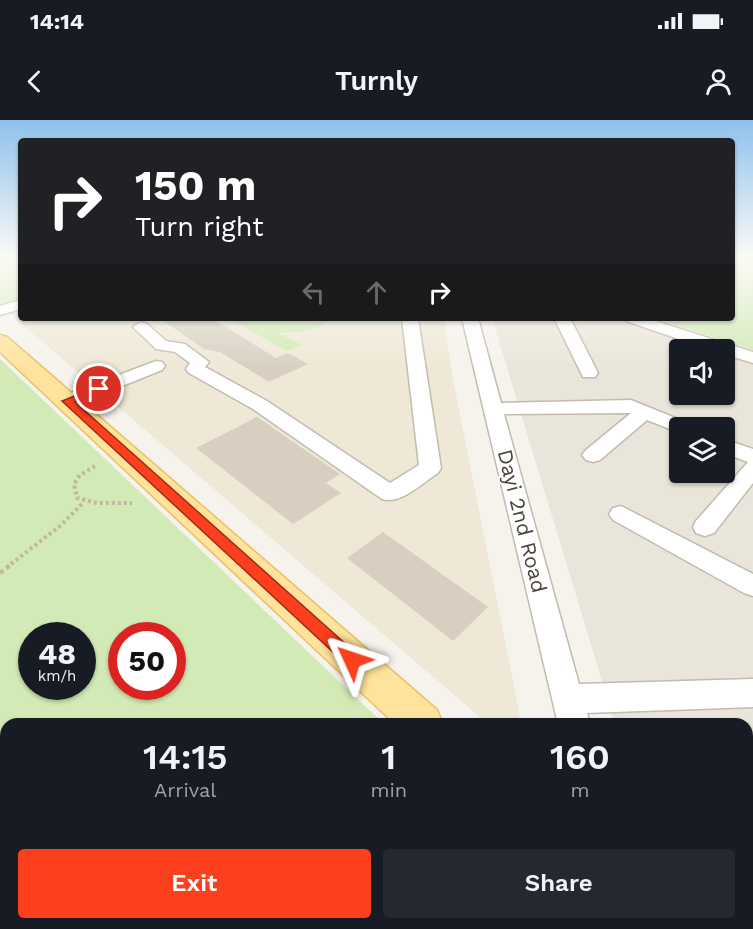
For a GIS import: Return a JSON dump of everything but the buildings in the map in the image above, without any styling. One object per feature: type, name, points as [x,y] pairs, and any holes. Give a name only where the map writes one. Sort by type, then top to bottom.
[{"type":"main road","points":[[0,341],[416,718]]},
{"type":"street","points":[[0,311],[18,305]]},
{"type":"street","points":[[162,345],[151,359],[260,405],[390,494],[430,468],[410,321]]},
{"type":"street","name":"Dayi 2nd Road","points":[[471,321],[571,712]]},
{"type":"street","points":[[563,321],[589,373]]},
{"type":"street","points":[[640,321],[753,358]]},
{"type":"street","points":[[68,401],[200,362],[179,347],[162,345],[141,327]]},
{"type":"street","points":[[493,409],[631,406],[669,422]]},
{"type":"street","points":[[593,455],[645,411]]},
{"type":"street","points":[[735,450],[753,458]]},
{"type":"street","points":[[705,527],[753,468]]},
{"type":"street","points":[[621,514],[753,586]]},
{"type":"street","points":[[571,712],[753,693]]},
{"type":"path","points":[[95,466],[80,475],[74,484],[76,498],[84,502],[132,503]]},
{"type":"path","points":[[0,573],[60,526],[84,502]]},
{"type":"shaded area","points":[[18,311],[18,321],[9,313]]},
{"type":"shaded area","points":[[18,321],[444,321],[452,374],[520,717],[481,718]]},
{"type":"shaded area","points":[[493,321],[638,321],[692,339],[669,339],[669,405],[735,405],[735,354],[753,360],[753,718],[613,718]]},
{"type":"green space","points":[[0,295],[18,295],[18,301],[0,306]]},
{"type":"green space","points":[[735,295],[753,295],[753,350],[735,344],[735,339],[719,339],[663,321],[735,321]]},
{"type":"green space","points":[[233,321],[328,321],[307,330],[278,333],[302,345],[287,351]]},
{"type":"green space","points":[[0,359],[378,718],[0,718]]},
{"type":"route","points":[[99,389],[68,401],[352,660]]}]
